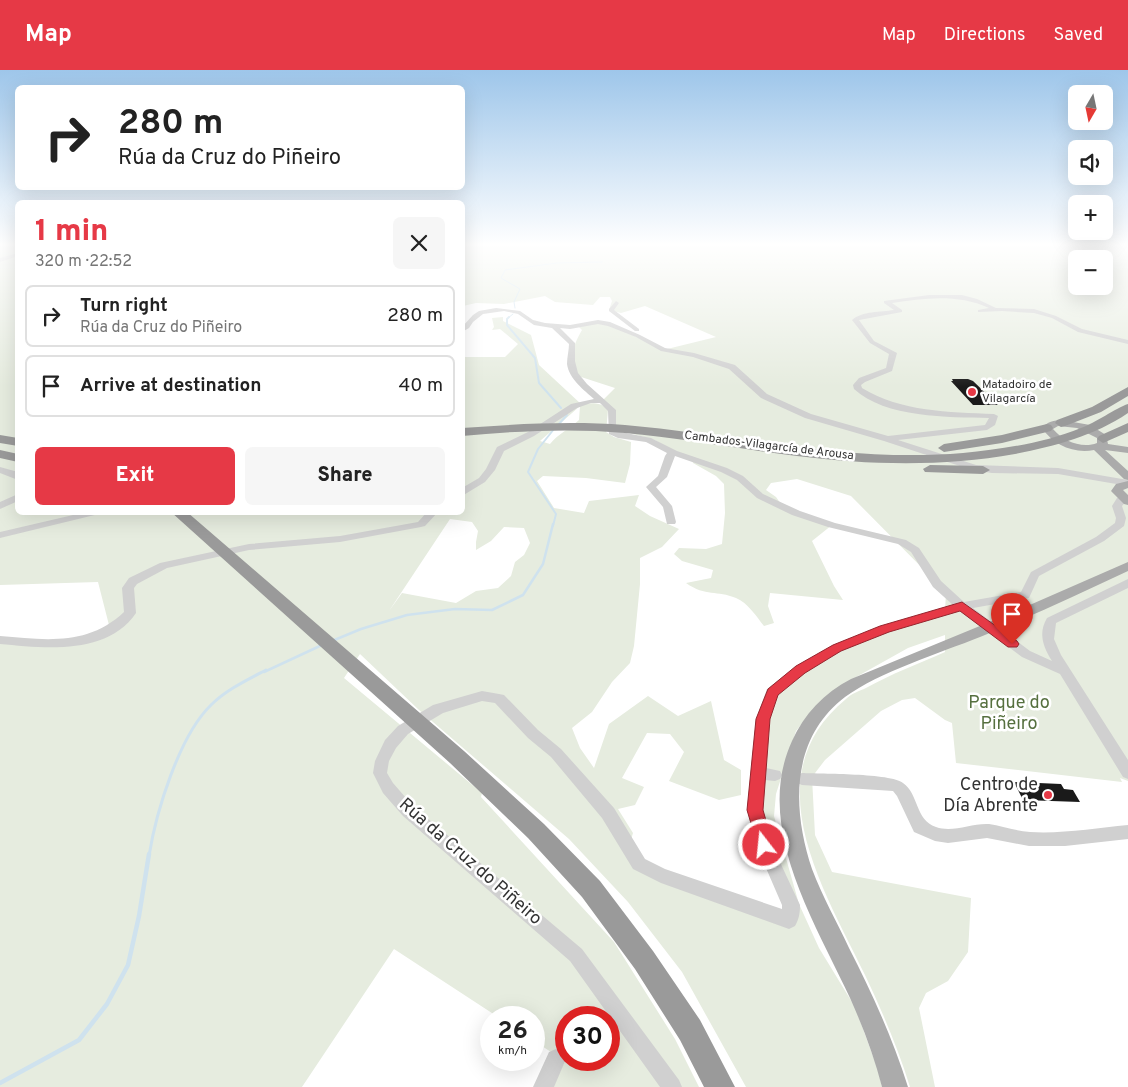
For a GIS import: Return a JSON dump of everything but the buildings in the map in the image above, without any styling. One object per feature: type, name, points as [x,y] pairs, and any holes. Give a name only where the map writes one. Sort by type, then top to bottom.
[{"type":"highway","points":[[1067,423],[1107,406],[1128,390]]},
{"type":"highway","name":"Cambados-Vilagarcía de Arousa","points":[[465,432],[584,426],[623,428],[822,455],[890,459],[949,458],[994,454],[1054,441],[1100,424],[1128,408]]},
{"type":"highway","points":[[0,429],[15,432]]},
{"type":"highway","points":[[1101,442],[1123,430]]},
{"type":"highway","points":[[663,433],[696,434],[810,449],[887,451],[969,445],[1049,431]]},
{"type":"highway","points":[[663,433],[830,462],[896,468],[983,470]]},
{"type":"highway","points":[[0,439],[15,442]]},
{"type":"highway","points":[[0,454],[15,457]]},
{"type":"highway","points":[[181,515],[457,757],[536,831],[590,888],[644,960],[690,1030],[720,1087]]},
{"type":"main road","points":[[1105,458],[1101,442],[1091,429],[1067,423],[1052,424],[1049,431],[1060,440],[1105,458],[1118,469],[1124,478],[1125,487]]},
{"type":"main road","points":[[1123,430],[1122,440],[1128,444]]},
{"type":"main road","points":[[1077,446],[1101,442],[1128,450]]},
{"type":"main road","points":[[895,1087],[888,1062],[866,1007],[802,870],[789,808],[790,773],[798,743],[822,707],[840,693],[873,675],[1128,566]]},
{"type":"street","points":[[887,439],[988,426],[992,423],[994,416],[926,412],[900,407],[862,392],[858,389],[857,385],[862,380],[889,369],[893,353],[872,342],[855,320],[860,317],[900,311],[886,302],[904,299],[964,298],[976,300],[996,310]]},
{"type":"street","points":[[616,303],[611,310],[637,330],[638,336]]},
{"type":"street","points":[[465,328],[476,314],[505,310],[522,313],[533,323],[554,326],[604,322],[638,336],[663,350],[694,355],[732,367],[764,396],[808,416],[983,470],[1040,470],[1103,478],[1125,487]]},
{"type":"street","points":[[980,311],[1034,311],[1054,317],[1080,331],[1128,342]]},
{"type":"street","points":[[554,326],[572,343],[571,359],[573,371],[586,387],[612,410],[610,424],[614,433],[648,440],[674,453],[702,461],[740,478],[760,496],[782,508],[832,524],[902,542],[915,550],[937,584],[962,606],[1026,654],[1039,662],[1064,671]]},
{"type":"street","points":[[465,490],[482,480],[490,470],[500,449],[531,434],[574,406],[591,401],[602,401]]},
{"type":"street","points":[[671,522],[672,512],[668,505],[651,487],[662,477],[669,456],[674,453]]},
{"type":"street","points":[[0,470],[15,474]]},
{"type":"street","name":"Rúa da Cruz do Piñeiro","points":[[672,1087],[576,955],[408,811],[388,788],[380,773],[382,761],[390,744],[403,730],[429,713],[464,700],[482,696],[499,699],[556,753],[608,812],[639,864],[661,875],[789,920],[791,916],[789,901],[764,845],[755,810],[763,719],[772,693],[800,670],[837,648],[885,629],[962,606],[1025,595],[1035,574],[1100,540],[1120,524],[1121,518],[1118,506],[1125,487]]},
{"type":"street","points":[[0,506],[15,498]]},
{"type":"street","points":[[0,535],[41,524],[60,515]]},
{"type":"street","points":[[12,532],[88,515]]},
{"type":"street","points":[[0,640],[54,644],[83,640],[105,633],[120,624],[130,613],[128,588],[132,580],[164,566],[249,547],[340,538],[421,524],[430,515]]},
{"type":"street","points":[[1128,583],[1050,621],[1047,628],[1047,639],[1064,671],[1128,773]]},
{"type":"street","points":[[758,773],[775,775]]},
{"type":"street","points":[[802,779],[897,786],[920,827],[936,834],[948,836],[987,831],[1030,840],[1065,839],[1128,832]]},
{"type":"street","points":[[543,1087],[555,1061]]},
{"type":"green space","name":"Parque do Piñeiro","points":[[0,292],[15,292],[15,515],[465,515],[465,357],[505,357],[518,344],[500,329],[492,330],[494,327],[492,318],[503,317],[503,321],[531,335],[539,365],[581,404],[592,403],[606,407],[608,410],[606,432],[614,437],[631,442],[630,464],[625,483],[586,478],[543,476],[537,481],[554,508],[584,513],[589,501],[639,495],[635,506],[650,516],[679,529],[662,547],[640,558],[640,584],[634,646],[630,663],[612,682],[592,712],[572,728],[580,748],[594,768],[609,724],[648,696],[678,716],[711,701],[724,760],[741,770],[741,795],[719,800],[669,781],[684,752],[670,734],[647,733],[622,778],[644,787],[635,805],[618,809],[633,833],[629,846],[639,864],[789,920],[755,810],[763,719],[781,681],[885,629],[945,612],[946,592],[851,496],[797,479],[771,483],[766,490],[776,497],[781,504],[832,525],[812,541],[843,600],[770,593],[768,606],[774,623],[764,626],[740,600],[706,592],[686,583],[711,578],[713,570],[682,561],[674,554],[679,548],[706,549],[722,544],[725,513],[724,484],[716,476],[693,463],[692,458],[669,449],[655,440],[622,431],[610,424],[612,410],[602,401],[615,388],[578,376],[572,359],[576,341],[582,330],[578,326],[598,322],[610,324],[663,350],[716,337],[645,306],[621,313],[609,310],[612,301],[610,297],[600,297],[593,305],[555,302],[545,296],[504,304],[476,303],[465,306],[465,292],[1068,292],[1068,295],[1113,295],[1113,292],[1128,292],[1128,781],[1120,778],[1122,782],[956,763],[952,723],[915,698],[902,700],[881,711],[825,760],[812,777],[815,835],[832,872],[971,898],[968,952],[948,981],[926,993],[919,1008],[935,1087],[910,1087],[884,1016],[816,871],[805,834],[800,798],[804,763],[818,729],[850,696],[945,652],[945,635],[908,648],[849,681],[814,708],[796,731],[776,794],[774,816],[799,904],[819,948],[855,1007],[878,1070],[882,1087],[746,1087],[682,972],[628,902],[569,839],[419,710],[360,654],[344,678],[482,793],[481,797],[614,942],[675,1039],[699,1087],[553,1087],[560,1071],[620,1071],[620,1006],[555,1006],[555,1055],[545,1048],[545,1006],[481,1006],[394,949],[302,1087],[0,1087],[0,640],[54,644],[110,629],[98,582],[0,585]],"holes":[[[580,406],[579,420],[556,437],[550,444],[540,441]],[[450,519],[472,522],[478,531],[476,550],[491,541],[504,527],[524,528],[530,543],[524,555],[515,562],[511,576],[498,588],[476,591],[456,603],[402,593],[389,611]]]},
{"type":"waterway","points":[[515,308],[514,302],[518,292]]},
{"type":"waterway","points":[[508,318],[513,314]]},
{"type":"waterway","points":[[508,318],[507,325],[535,358],[539,383],[561,408]]},
{"type":"waterway","points":[[558,425],[567,415]]},
{"type":"waterway","points":[[553,526],[556,514],[528,472],[538,449],[554,429]]},
{"type":"waterway","points":[[332,641],[361,629],[407,615],[455,609],[492,610],[523,595],[543,564],[553,524]]},
{"type":"waterway","points":[[264,672],[322,645]]},
{"type":"waterway","points":[[149,856],[163,797],[179,755],[199,719],[223,695],[266,670]]},
{"type":"waterway","points":[[0,1083],[79,1040],[107,1004],[128,965],[139,916],[149,854]]},
{"type":"place","name":"Matadoiro de Vilagarcía","points":[[972,392]]},
{"type":"place","name":"Centro de Día Abrente","points":[[1048,795]]},
{"type":"route","points":[[764,845],[755,810],[755,792],[763,719],[772,693],[800,670],[837,648],[885,629],[962,606],[1012,644]]}]
